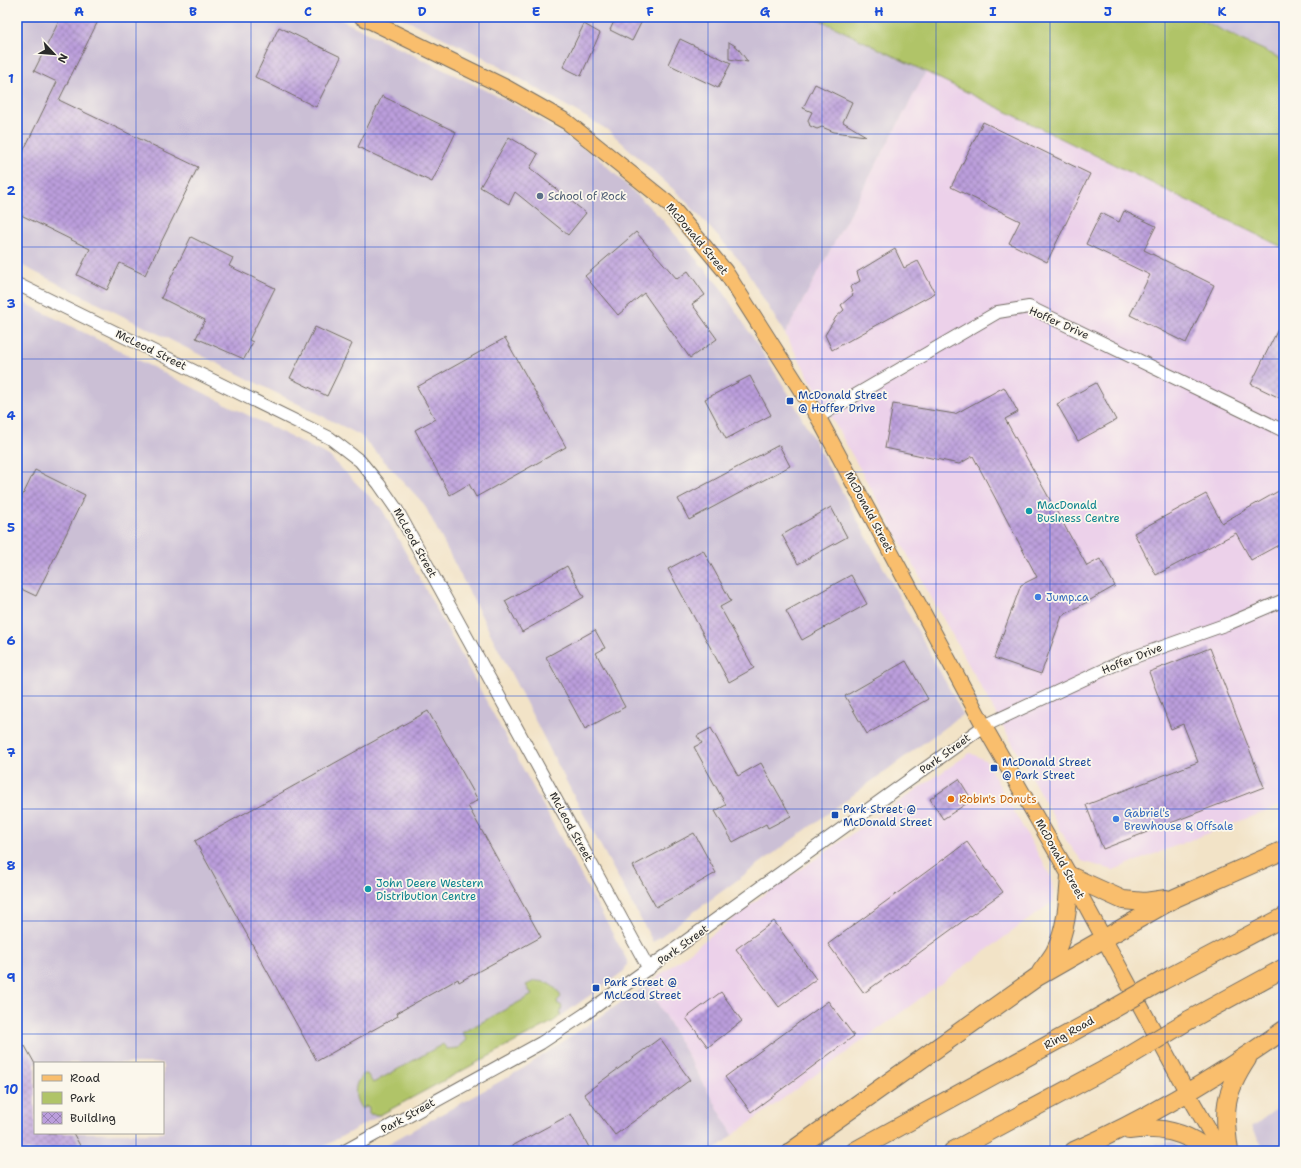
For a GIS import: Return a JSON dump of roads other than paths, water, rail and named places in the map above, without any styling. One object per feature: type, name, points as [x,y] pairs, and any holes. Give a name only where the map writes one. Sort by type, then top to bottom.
[{"type":"highway","points":[[792,1151],[1037,977],[1175,898],[1284,850]]},
{"type":"highway","points":[[1037,977],[1055,951],[1062,933],[1067,912],[1070,876],[1123,900],[1145,902],[1175,898]]},
{"type":"highway","name":"Ring Road","points":[[855,1151],[1162,981],[1284,917]]},
{"type":"highway","points":[[953,1151],[1121,1061],[1189,1020],[1284,968]]},
{"type":"highway","points":[[1074,1151],[1118,1131],[1188,1094],[1252,1053],[1284,1030]]},
{"type":"highway","points":[[1229,1151],[1225,1125],[1227,1102],[1233,1081],[1252,1053]]},
{"type":"highway","points":[[1118,1131],[1150,1127],[1166,1130],[1190,1139],[1209,1151]]},
{"type":"main road","name":"McDonald Street","points":[[362,17],[507,88],[567,122],[669,204],[725,271],[818,417],[984,726],[1070,876],[1188,1094],[1221,1151]]},
{"type":"street","name":"McLeod Street","points":[[17,284],[330,438],[360,461],[379,484],[397,510],[649,969]]},
{"type":"street","name":"Hoffer Drive","points":[[818,417],[998,312],[1029,307],[1284,431]]},
{"type":"street","name":"Hoffer Drive","points":[[984,726],[1123,662],[1230,623],[1284,600]]},
{"type":"street","name":"Park Street","points":[[345,1151],[541,1043],[649,969],[984,726]]},
{"type":"place","name":"School of Rock","points":[[540,196]]},
{"type":"place","name":"McDonald Street @ Hoffer Drive","points":[[790,401]]},
{"type":"place","name":"MacDonald Business Centre","points":[[1029,511]]},
{"type":"place","name":"Jump.ca","points":[[1038,597]]},
{"type":"place","name":"McDonald Street @ Park Street","points":[[994,768]]},
{"type":"place","name":"Robin's Donuts","points":[[951,799]]},
{"type":"place","name":"Park Street @ McDonald Street","points":[[835,815]]},
{"type":"place","name":"Gabriel's Brewhouse & Offsale","points":[[1116,819]]},
{"type":"place","name":"John Deere Western Distribution Centre","points":[[368,889]]},
{"type":"place","name":"Park Street @ McLeod Street","points":[[596,988]]}]
